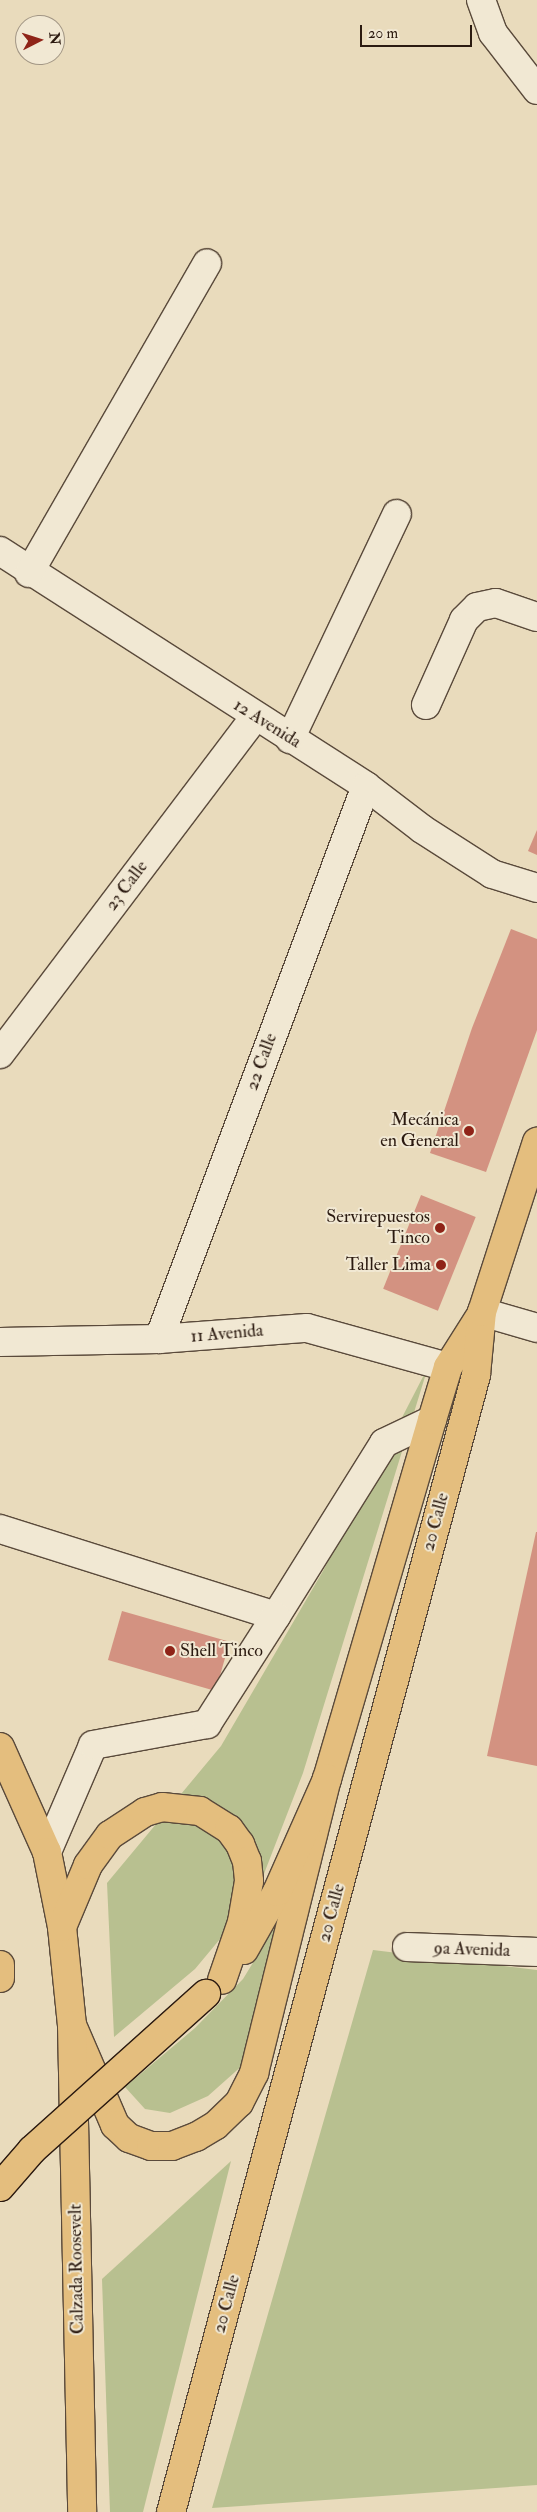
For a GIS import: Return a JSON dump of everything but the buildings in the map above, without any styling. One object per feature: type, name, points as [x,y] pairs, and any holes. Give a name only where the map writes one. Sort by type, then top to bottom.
[{"type":"main road","name":"20 Calle","points":[[171,2512],[476,1375],[482,1312],[537,1142]]},
{"type":"main road","name":"20 Calle","points":[[72,2025],[115,2124],[129,2138],[151,2146],[172,2146],[196,2138],[239,2103],[254,2073],[327,1779],[432,1420],[448,1368],[482,1312]]},
{"type":"main road","points":[[0,1747],[47,1852],[62,1927],[72,2025]]},
{"type":"main road","points":[[0,2187],[32,2150],[214,1987],[244,1950],[277,1892],[327,1779]]},
{"type":"main road","points":[[62,1927],[88,1864],[110,1835],[145,1812],[162,1807],[200,1811],[229,1829],[240,1844],[247,1861],[249,1881],[242,1922],[214,1987]]},
{"type":"main road","points":[[0,1965],[0,1978]]},
{"type":"main road","name":"Calzada Roosevelt","points":[[72,2025],[82,2512]]},
{"type":"street","points":[[480,0],[493,33],[537,90]]},
{"type":"street","points":[[30,572],[206,263]]},
{"type":"street","points":[[290,739],[396,514]]},
{"type":"street","name":"12 Avenida","points":[[0,551],[255,717],[366,786],[422,829],[492,874],[537,888]]},
{"type":"street","points":[[426,704],[464,620],[477,607],[496,603],[537,617]]},
{"type":"street","name":"23 Calle","points":[[0,1054],[255,717]]},
{"type":"street","name":"22 Calle","points":[[159,1339],[366,786]]},
{"type":"street","points":[[482,1312],[537,1328]]},
{"type":"street","name":"11 Avenida","points":[[0,1342],[159,1339],[307,1328],[448,1368]]},
{"type":"street","points":[[47,1852],[93,1745],[207,1724],[384,1443],[432,1420]]},
{"type":"street","points":[[0,1529],[276,1616]]},
{"type":"street","name":"9a Avenida","points":[[408,1948],[537,1952]]},
{"type":"green space","points":[[428,1367],[303,1773],[255,1897],[195,1969],[114,2037],[107,1883],[221,1746],[323,1571]]},
{"type":"green space","points":[[292,1899],[244,2064],[208,2096],[170,2113],[145,2109],[125,2087],[195,2028],[243,1979]]},
{"type":"green space","points":[[373,1950],[537,1970],[537,2485],[212,2508]]},
{"type":"green space","points":[[231,2161],[143,2512],[110,2512],[102,2279]]},
{"type":"place","name":"Mecánica en General","points":[[469,1131]]},
{"type":"place","name":"Servirepuestos Tinco","points":[[440,1228]]},
{"type":"place","name":"Taller Lima","points":[[441,1265]]},
{"type":"place","name":"Shell Tinco","points":[[170,1651]]}]
